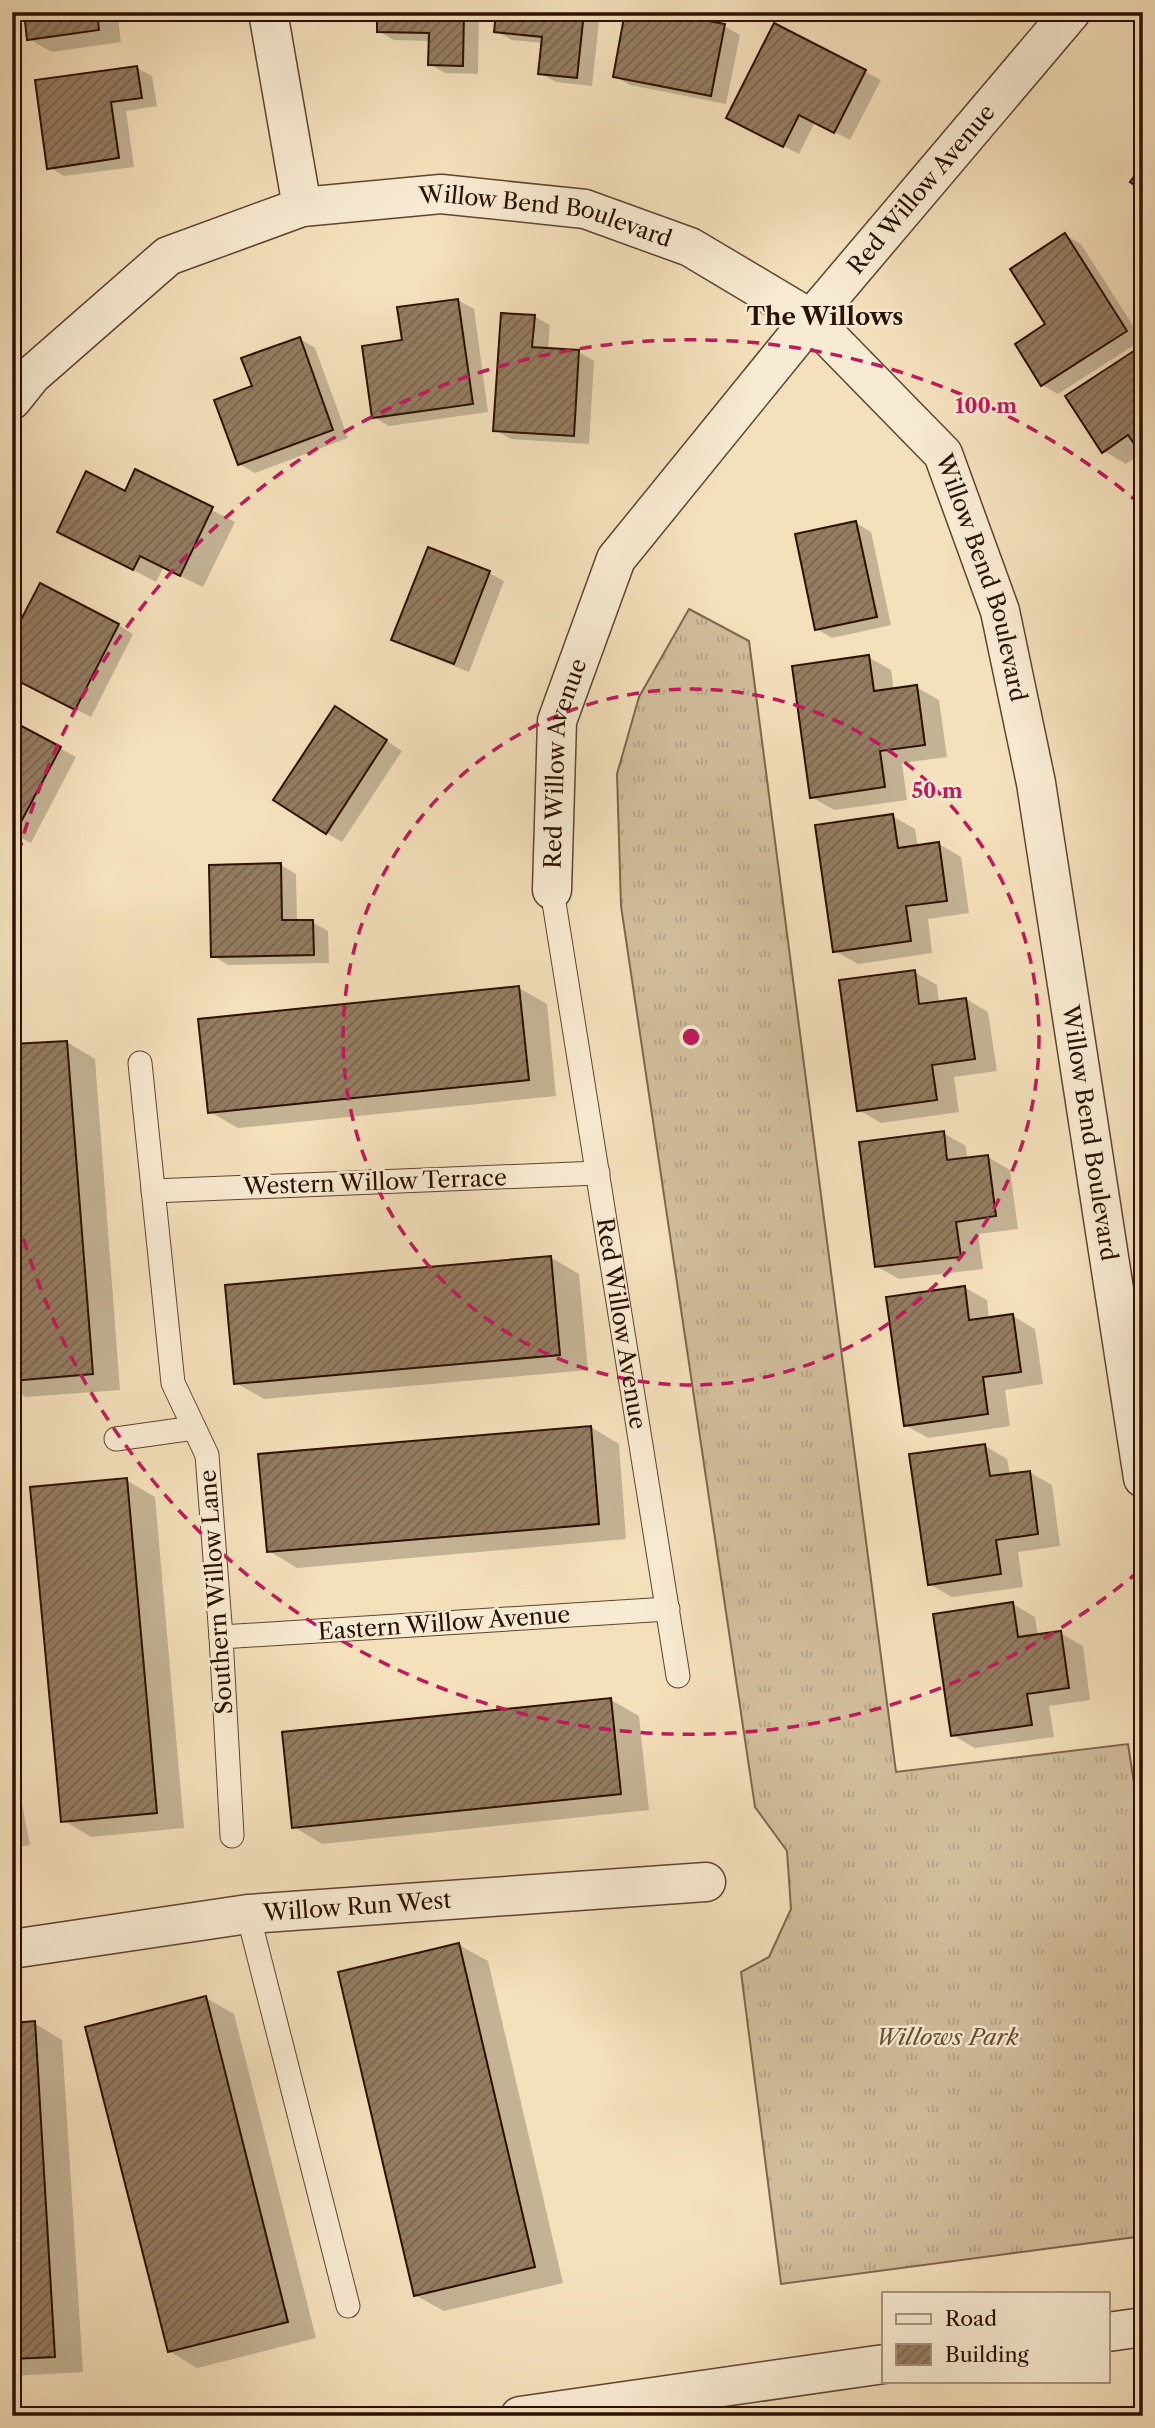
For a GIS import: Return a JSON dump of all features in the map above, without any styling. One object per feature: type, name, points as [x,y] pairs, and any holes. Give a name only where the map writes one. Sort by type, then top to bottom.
[{"type":"street","points":[[268,12],[302,207]]},
{"type":"street","name":"Red Willow Avenue","points":[[552,890],[557,721],[616,559],[811,318],[1071,12]]},
{"type":"street","name":"Willow Bend Boulevard","points":[[12,400],[32,375],[168,256],[302,207],[441,194],[585,209],[690,247],[811,318],[943,454],[1000,611],[1036,783],[1131,1337],[1143,1478]]},
{"type":"street","name":"Willow Run West","points":[[12,1949],[248,1914],[706,1882]]},
{"type":"street","points":[[1110,2332],[1143,2327]]},
{"type":"street","points":[[520,2416],[559,2413],[882,2364]]},
{"type":"lane","name":"Red Willow Avenue","points":[[552,890],[678,1676]]},
{"type":"lane","name":"Southern Willow Lane","points":[[140,1063],[173,1383],[207,1455],[232,1836]]},
{"type":"lane","name":"Western Willow Terrace","points":[[153,1191],[598,1173]]},
{"type":"lane","points":[[116,1438],[194,1428]]},
{"type":"lane","name":"Eastern Willow Avenue","points":[[221,1637],[668,1609]]},
{"type":"lane","points":[[248,1914],[348,2306]]},
{"type":"green space","name":"Willows Park","points":[[689,609],[749,641],[896,1772],[1128,1744],[1143,1843],[1143,2236],[781,2284],[741,1972],[769,1957],[791,1909],[787,1851],[755,1807],[621,906],[617,774],[639,697]]},
{"type":"building","points":[[24,12],[97,12],[99,30],[27,40]]},
{"type":"building","points":[[377,12],[464,12],[463,66],[428,65],[429,33],[377,32]]},
{"type":"building","points":[[496,12],[584,12],[577,78],[538,74],[542,37],[494,32]]},
{"type":"building","points":[[625,12],[660,12],[725,24],[711,96],[613,77]]},
{"type":"building","points":[[774,23],[866,70],[834,133],[799,115],[783,147],[726,118]]},
{"type":"building","points":[[137,66],[142,98],[111,102],[119,158],[47,169],[35,80]]},
{"type":"building","points":[[1143,164],[1143,191],[1130,182]]},
{"type":"building","points":[[1065,233],[1127,331],[1041,386],[1015,344],[1045,324],[1010,269]]},
{"type":"building","points":[[458,299],[473,404],[372,418],[362,346],[402,340],[397,307]]},
{"type":"building","points":[[501,313],[535,315],[532,347],[579,350],[574,436],[493,431]]},
{"type":"building","points":[[300,337],[333,430],[238,465],[214,400],[252,386],[241,358]]},
{"type":"building","points":[[1143,345],[1143,457],[1128,435],[1102,453],[1065,396]]},
{"type":"building","points":[[135,469],[213,507],[180,576],[140,556],[133,570],[57,532],[86,471],[125,491]]},
{"type":"building","points":[[856,521],[877,617],[815,630],[795,534]]},
{"type":"building","points":[[428,547],[490,571],[454,664],[391,640]]},
{"type":"building","points":[[1143,570],[1143,609],[1139,609],[1134,571]]},
{"type":"building","points":[[40,583],[119,624],[75,710],[12,678],[12,637]]},
{"type":"building","points":[[869,655],[874,691],[917,685],[925,745],[880,751],[885,787],[810,798],[792,666]]},
{"type":"building","points":[[335,706],[387,740],[326,834],[273,800]]},
{"type":"building","points":[[12,721],[61,747],[14,835],[12,834]]},
{"type":"building","points":[[893,814],[898,848],[939,842],[947,901],[906,906],[911,941],[833,952],[815,825]]},
{"type":"building","points":[[281,863],[282,920],[313,920],[314,955],[211,957],[209,865]]},
{"type":"building","points":[[915,970],[919,1004],[966,998],[975,1059],[932,1065],[937,1100],[857,1111],[839,980]]},
{"type":"building","points":[[519,986],[529,1080],[208,1113],[198,1019]]},
{"type":"building","points":[[67,1041],[93,1374],[12,1381],[12,1044]]},
{"type":"building","points":[[944,1131],[947,1160],[988,1155],[996,1216],[956,1222],[961,1257],[875,1267],[859,1142]]},
{"type":"building","points":[[551,1256],[560,1355],[234,1384],[225,1285]]},
{"type":"building","points":[[965,1286],[969,1320],[1013,1314],[1021,1372],[983,1377],[988,1414],[904,1426],[886,1297]]},
{"type":"building","points":[[591,1426],[599,1524],[267,1552],[258,1454]]},
{"type":"building","points":[[985,1444],[990,1476],[1030,1471],[1038,1534],[996,1540],[1001,1574],[928,1585],[909,1454]]},
{"type":"building","points":[[127,1478],[157,1813],[61,1822],[30,1487]]},
{"type":"building","points":[[1013,1602],[1018,1637],[1061,1631],[1069,1688],[1027,1694],[1032,1725],[951,1736],[933,1614]]},
{"type":"building","points":[[611,1698],[621,1794],[292,1828],[282,1732]]},
{"type":"building","points":[[459,1943],[535,2267],[414,2296],[338,1972]]},
{"type":"building","points":[[206,1996],[288,2322],[168,2352],[85,2027]]},
{"type":"building","points":[[35,2021],[55,2357],[12,2359],[12,2023]]},
{"type":"district","name":"The Willows","points":[[825,317]]}]
